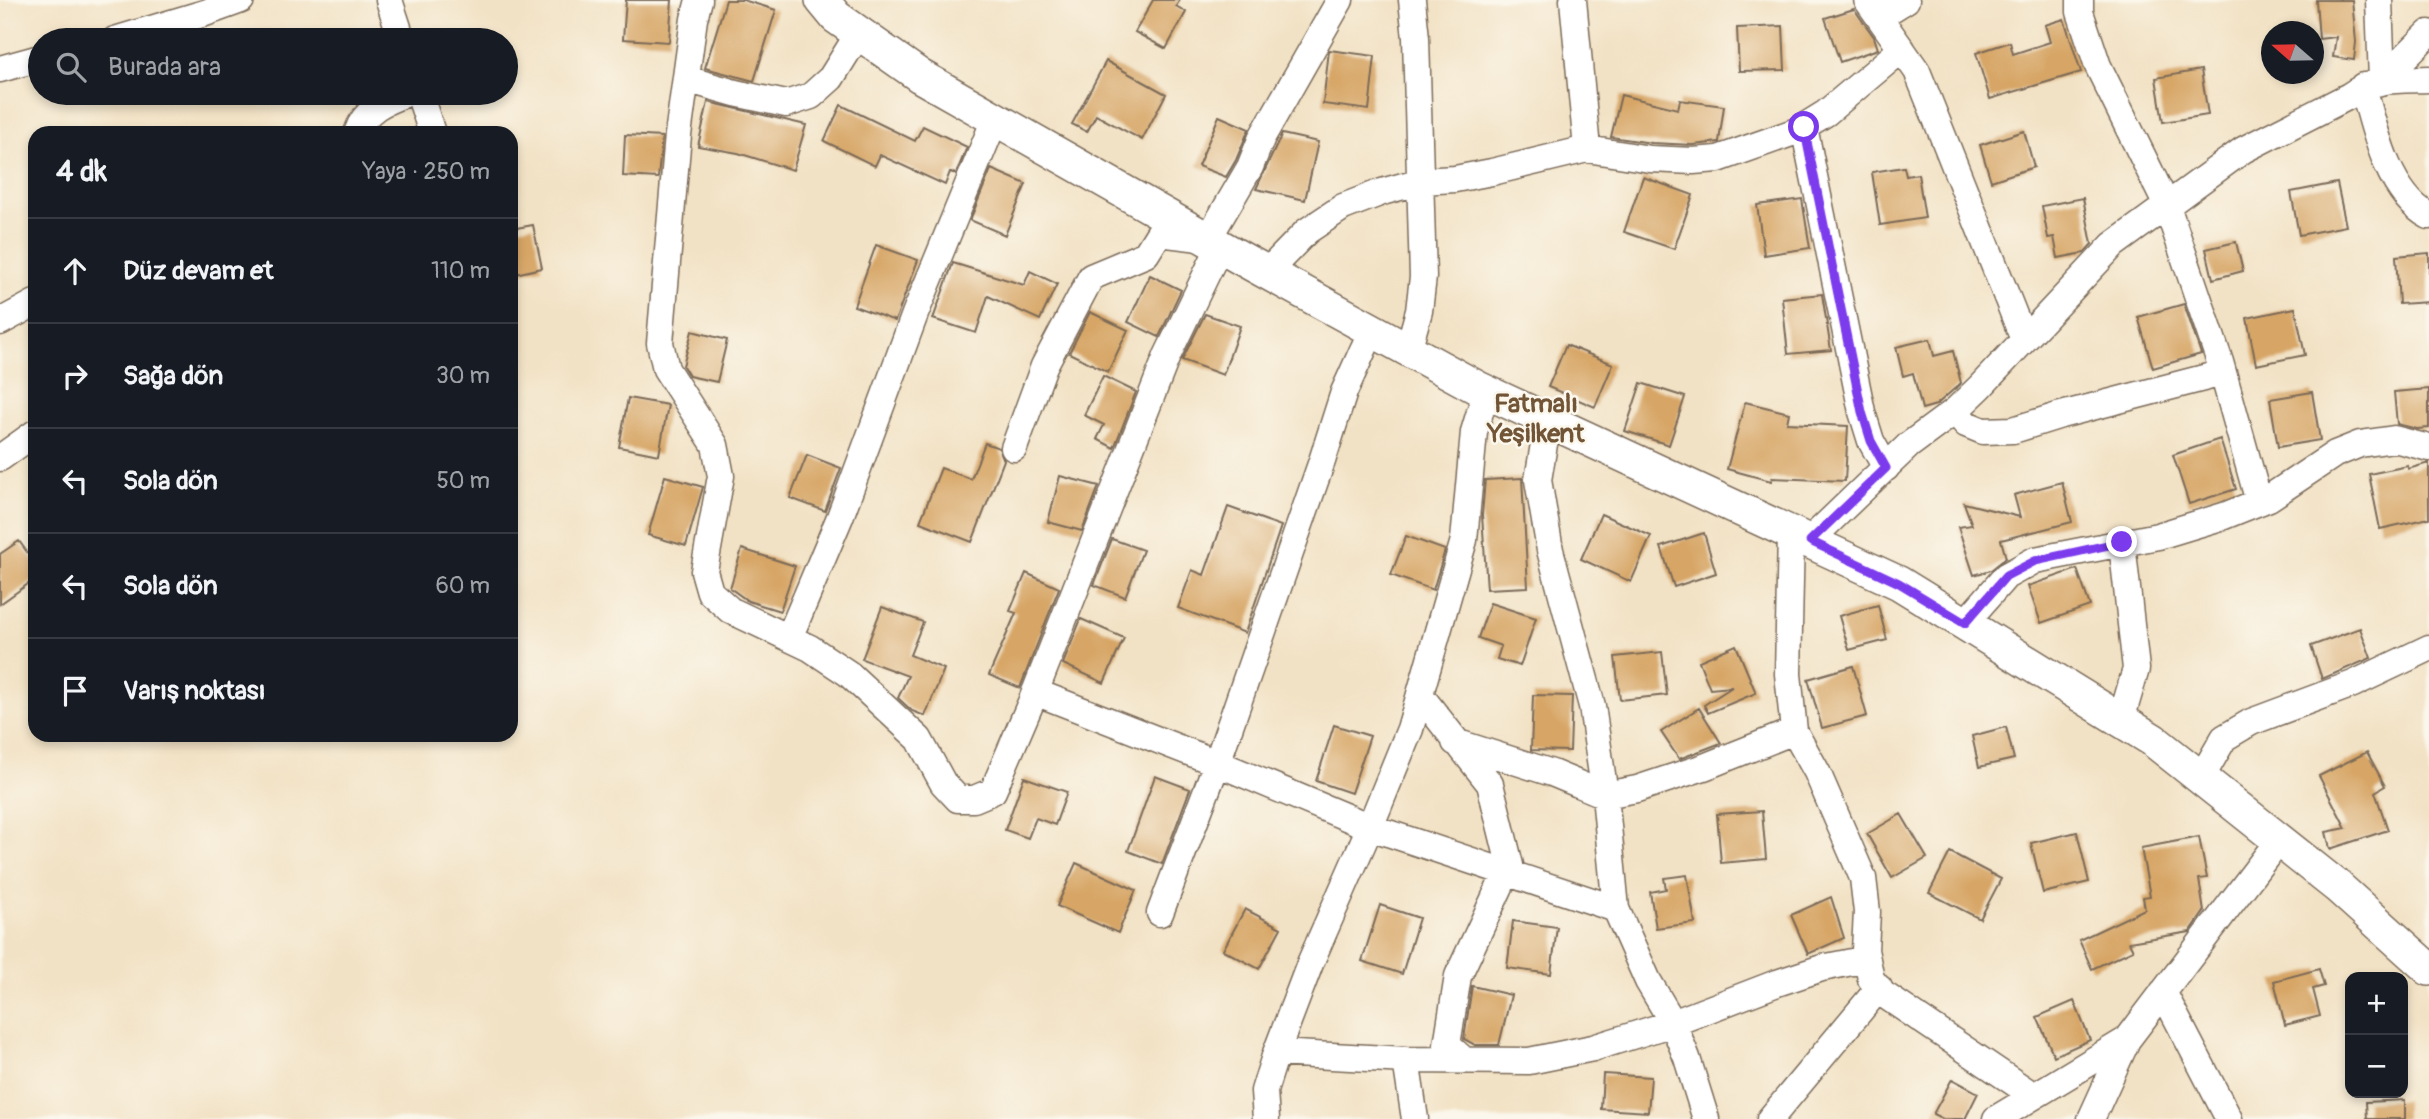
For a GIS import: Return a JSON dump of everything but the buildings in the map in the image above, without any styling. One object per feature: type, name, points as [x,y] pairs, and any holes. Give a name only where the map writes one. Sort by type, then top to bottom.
[{"type":"street","points":[[154,28],[241,0]]},
{"type":"street","points":[[388,0],[398,28]]},
{"type":"street","points":[[699,0],[678,135],[660,343],[666,369],[715,445],[721,476],[704,571],[710,592],[730,610],[810,648],[849,674],[919,739],[943,783],[958,799],[974,799],[993,791],[1214,243],[1262,137],[1340,0]]},
{"type":"street","points":[[822,0],[836,17],[920,76],[1371,330],[1486,392],[1899,583],[2153,740],[2338,887],[2429,969]]},
{"type":"street","points":[[1408,350],[1419,311],[1423,276],[1416,38],[1412,0]]},
{"type":"street","points":[[1573,0],[1587,149]]},
{"type":"street","points":[[1906,0],[1873,8],[1917,71],[2024,340]]},
{"type":"street","points":[[2080,0],[2080,12],[2098,66],[2166,206],[2223,373],[2259,502]]},
{"type":"street","points":[[2379,0],[2372,83],[2392,176],[2420,211],[2429,216]]},
{"type":"street","points":[[686,79],[786,104],[811,96],[831,78],[859,33]]},
{"type":"street","points":[[2034,1096],[1883,994],[1871,979],[1865,950],[1867,912],[1863,878],[1817,772],[1794,731],[1788,674],[1800,537],[1886,468],[1909,445],[1955,411],[2113,245],[2243,150],[2372,83],[2429,33]]},
{"type":"street","points":[[1267,272],[1307,231],[1343,207],[1421,181],[1455,179],[1587,149],[1650,159],[1718,159],[1804,127],[1826,113],[1902,49]]},
{"type":"street","points":[[0,69],[28,61]]},
{"type":"street","points":[[2372,83],[2429,79]]},
{"type":"street","points":[[359,126],[377,105]]},
{"type":"street","points":[[423,105],[430,126]]},
{"type":"street","points":[[789,638],[840,517],[915,313],[995,119]]},
{"type":"street","points":[[1804,127],[1862,412],[1871,441],[1886,468]]},
{"type":"street","points":[[1014,449],[1044,366],[1091,277],[1146,254],[1159,233],[1214,243]]},
{"type":"street","points":[[0,322],[28,307]]},
{"type":"street","points":[[1160,913],[1217,763],[1344,392],[1371,330]]},
{"type":"street","points":[[1955,411],[1966,424],[1983,431],[2013,430],[2223,373]]},
{"type":"street","points":[[1266,1119],[1264,1091],[1276,1053],[1311,961],[1410,729],[1464,540],[1474,432],[1486,392]]},
{"type":"street","points":[[1548,420],[1538,480],[1550,550],[1592,706],[1605,795],[1616,909],[1648,981],[1673,1023],[1706,1119]]},
{"type":"street","points":[[0,457],[28,438]]},
{"type":"street","points":[[1965,623],[2006,576],[2035,561],[2158,536],[2224,516],[2269,498],[2335,454],[2360,444],[2394,439],[2429,448]]},
{"type":"street","points":[[2120,720],[2136,669],[2122,542]]},
{"type":"street","points":[[2201,778],[2224,738],[2251,722],[2353,684],[2429,648]]},
{"type":"street","points":[[1035,692],[1217,763],[1370,827],[1616,909]]},
{"type":"street","points":[[1420,695],[1490,784],[1510,865],[1458,976],[1447,1045],[1464,1060]]},
{"type":"street","points":[[1410,729],[1552,773],[1605,795],[1637,789],[1704,767],[1794,731]]},
{"type":"street","points":[[2091,1119],[2127,1040],[2280,840]]},
{"type":"street","points":[[1276,1053],[1406,1060],[1529,1061],[1593,1048],[1673,1023],[1788,979],[1822,968],[1867,959]]},
{"type":"street","points":[[1770,1119],[1879,988]]},
{"type":"street","points":[[2163,992],[2230,1119]]},
{"type":"street","points":[[1996,1119],[2127,1040]]},
{"type":"street","points":[[1406,1060],[1415,1119]]},
{"type":"district","name":"Fatmalı Yeşilkent","points":[[1536,419]]},
{"type":"route","points":[[1804,127],[1862,412],[1871,441],[1886,468],[1810,541],[1899,583],[1965,623],[2006,576],[2035,561],[2122,542]]}]
